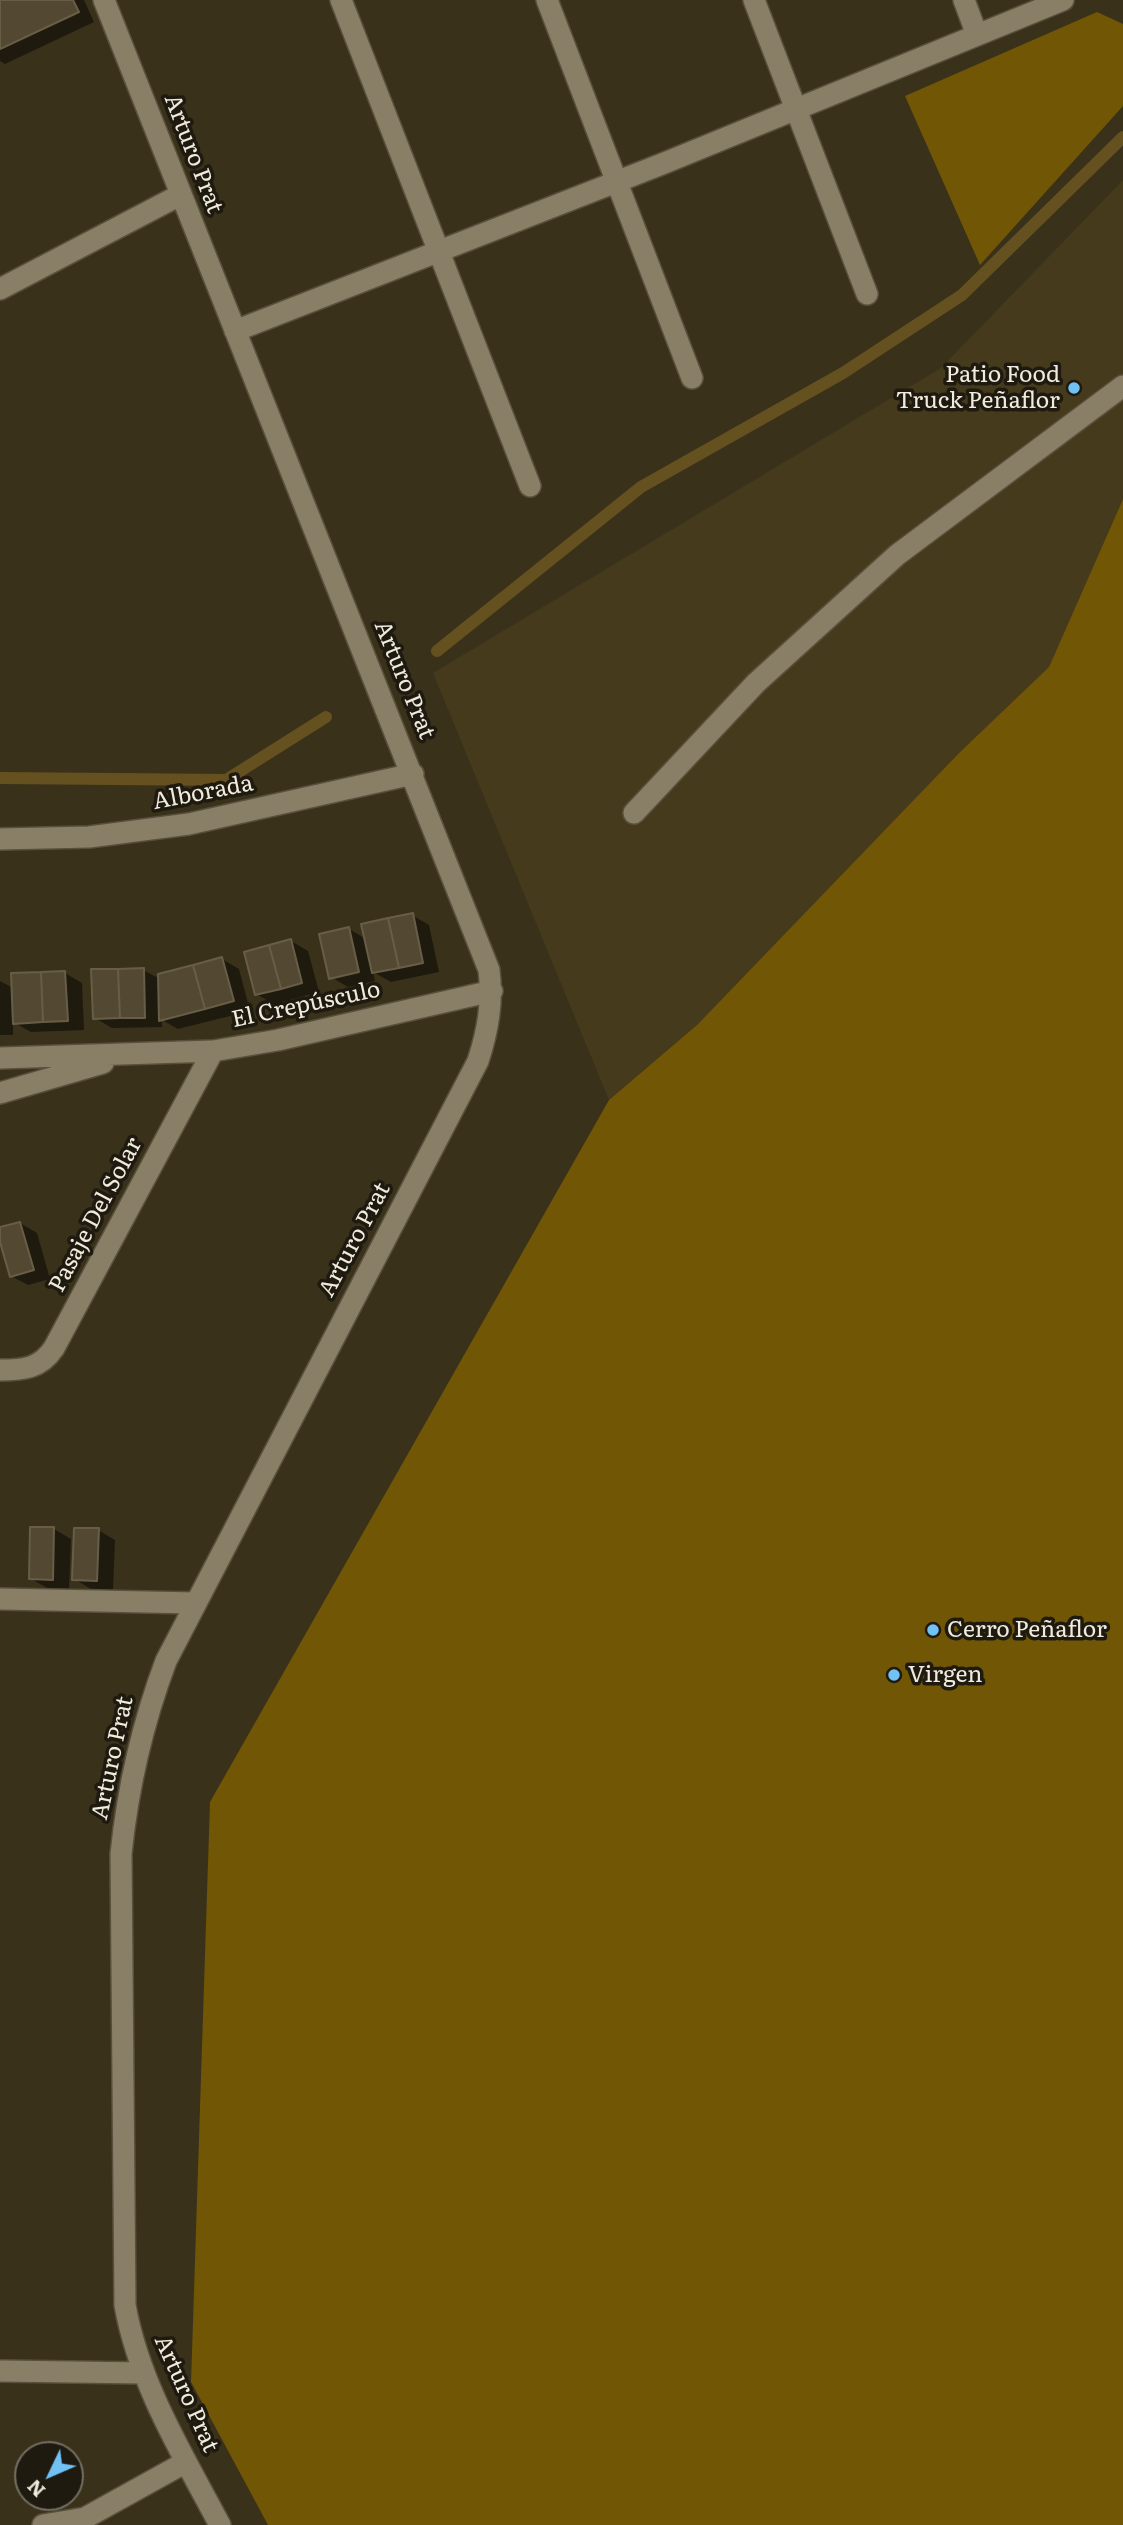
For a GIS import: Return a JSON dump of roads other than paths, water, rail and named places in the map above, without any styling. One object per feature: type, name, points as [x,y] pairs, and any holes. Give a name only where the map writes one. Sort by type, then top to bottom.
[{"type":"street","name":"Arturo Prat","points":[[104,0],[413,774],[489,970],[492,991],[486,1037],[478,1061],[166,1661],[148,1708],[126,1805],[121,1854],[125,2305],[130,2332],[144,2373],[220,2525]]},
{"type":"street","points":[[341,0],[530,486]]},
{"type":"street","points":[[547,0],[692,378]]},
{"type":"street","points":[[754,0],[867,294]]},
{"type":"street","points":[[964,0],[977,35]]},
{"type":"street","points":[[235,331],[618,181],[1063,0]]},
{"type":"street","points":[[0,289],[180,195]]},
{"type":"street","points":[[634,813],[756,683],[888,563],[977,492],[1123,386]]},
{"type":"street","name":"Alborada","points":[[0,839],[89,837],[189,824],[413,774]]},
{"type":"street","name":"El Crepúsculo","points":[[0,1058],[213,1051],[278,1040],[492,991]]},
{"type":"street","name":"Pasaje Del Solar","points":[[0,1370],[31,1368],[48,1357],[213,1051]]},
{"type":"street","name":"El Crepúsculo","points":[[0,1093],[128,1055]]},
{"type":"street","points":[[0,1599],[194,1603]]},
{"type":"street","points":[[0,2371],[144,2373]]},
{"type":"street","points":[[43,2525],[85,2521],[187,2462]]},
{"type":"waterway","points":[[437,651],[641,487],[843,373],[962,295],[1123,137]]},
{"type":"waterway","points":[[0,778],[226,780],[326,717]]},
{"type":"place","name":"Patio Food Truck Peñaflor","points":[[1074,388]]},
{"type":"place","name":"Cerro Peñaflor","points":[[933,1630]]},
{"type":"place","name":"Virgen","points":[[894,1675]]}]
